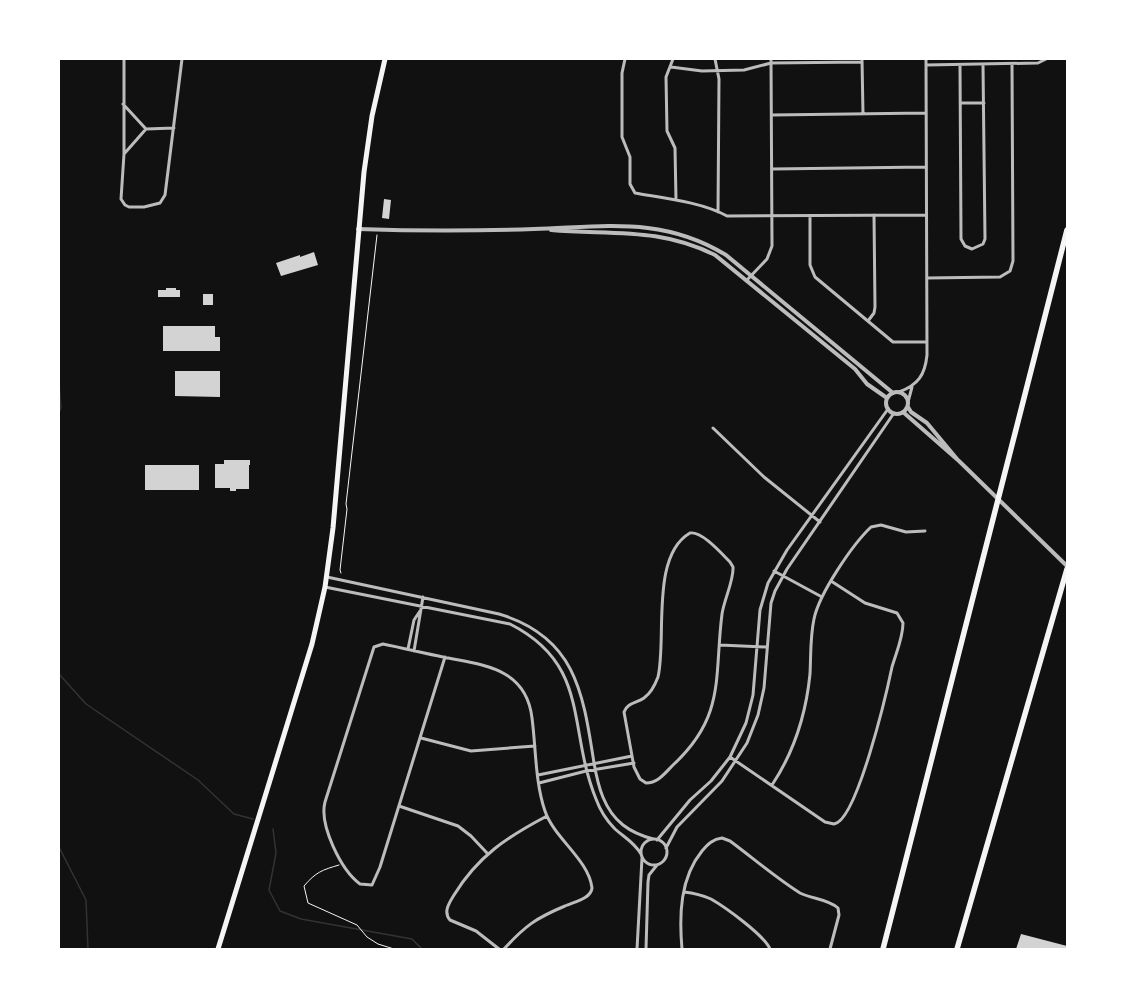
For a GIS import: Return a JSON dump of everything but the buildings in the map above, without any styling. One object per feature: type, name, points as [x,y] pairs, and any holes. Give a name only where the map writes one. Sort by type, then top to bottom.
[{"type":"highway","points":[[883,949],[1067,230]]},
{"type":"highway","points":[[957,949],[1067,569]]},
{"type":"main road","points":[[218,949],[312,644],[325,588],[335,512],[358,229],[370,132],[385,59]]},
{"type":"street","points":[[124,59],[124,154],[121,195],[122,202],[129,207],[144,207],[160,203],[166,193],[182,59]]},
{"type":"street","points":[[625,59],[622,73],[622,137],[630,157],[630,184],[634,193],[676,200],[718,212],[726,216],[926,215]]},
{"type":"street","points":[[673,59],[666,77],[667,131],[676,148],[676,200]]},
{"type":"street","points":[[715,59],[718,70],[718,212]]},
{"type":"street","points":[[747,280],[770,254],[772,246],[771,59]]},
{"type":"street","points":[[903,412],[908,405],[912,387],[924,370],[927,355],[926,59]]},
{"type":"street","points":[[926,65],[1038,63],[1046,59]]},
{"type":"street","points":[[671,67],[688,70],[744,70],[771,63],[862,61],[863,114]]},
{"type":"street","points":[[960,65],[961,239],[965,246],[972,249],[983,244],[985,239],[984,64]]},
{"type":"street","points":[[927,278],[1000,277],[1010,271],[1013,261],[1012,64]]},
{"type":"street","points":[[960,103],[984,103]]},
{"type":"street","points":[[123,104],[146,129]]},
{"type":"street","points":[[772,115],[926,113]]},
{"type":"street","points":[[124,154],[146,129],[174,128]]},
{"type":"street","points":[[772,169],[926,167]]},
{"type":"street","points":[[868,321],[874,313],[875,307],[874,215]]},
{"type":"street","points":[[810,216],[810,265],[815,277],[893,342],[927,342]]},
{"type":"street","points":[[358,229],[535,229],[636,226],[674,232],[712,247],[751,275],[893,392],[899,392],[912,387]]},
{"type":"street","points":[[535,229],[644,234],[675,239],[696,246],[715,255],[855,369],[867,384],[887,398],[888,409],[774,571],[768,583],[760,610],[755,684],[750,708],[741,734],[730,756],[711,781],[690,800],[657,840]]},
{"type":"street","points":[[887,398],[893,392]]},
{"type":"street","points":[[899,392],[906,395],[911,412],[927,423],[958,461]]},
{"type":"street","points":[[888,409],[894,413],[903,412],[982,483],[1018,520],[1048,546],[1067,566]]},
{"type":"street","points":[[646,949],[648,882],[650,875],[657,865],[664,860],[667,852],[666,848],[677,827],[722,781],[737,761],[754,728],[762,701],[771,603],[783,576],[894,413]]},
{"type":"street","points":[[713,428],[764,477],[820,522]]},
{"type":"street","points":[[772,785],[788,760],[802,718],[808,687],[812,628],[816,610],[831,581],[871,527],[881,525],[911,533],[925,531]]},
{"type":"street","points":[[693,532],[701,535],[730,562],[733,567],[722,614],[720,645],[718,686],[706,724],[692,746],[678,761],[656,780],[646,783],[638,776],[632,756],[624,718],[625,708],[645,698],[656,682],[660,672],[663,593],[667,567],[684,537],[693,532]]},
{"type":"street","points":[[774,571],[822,597]]},
{"type":"street","points":[[327,577],[516,619],[540,633],[553,644],[569,664],[579,687],[597,783],[605,802],[617,819],[633,832],[657,840],[666,848]]},
{"type":"street","points":[[730,756],[825,822],[837,824],[840,821],[855,792],[871,753],[903,623],[898,613],[870,605],[831,581]]},
{"type":"street","points":[[325,588],[421,608],[510,624],[528,634],[551,654],[564,674],[571,693],[586,771],[596,800],[609,823],[636,844],[648,864],[657,865]]},
{"type":"street","points":[[414,651],[423,598]]},
{"type":"street","points":[[408,649],[414,620],[421,608]]},
{"type":"street","points":[[445,657],[380,867],[372,884],[360,884],[342,865],[328,829],[324,808],[372,651],[376,645],[383,644],[490,666],[512,678],[524,693],[530,708],[539,783],[547,816],[584,869],[592,884],[591,893],[585,898],[534,920],[520,931],[504,949]]},
{"type":"street","points":[[720,645],[766,647]]},
{"type":"street","points":[[421,738],[471,751],[535,746]]},
{"type":"street","points":[[538,775],[632,756]]},
{"type":"street","points":[[539,783],[595,769],[634,763]]},
{"type":"street","points":[[399,806],[458,826],[471,836],[487,853]]},
{"type":"street","points":[[499,949],[481,934],[452,921],[447,917],[448,908],[459,888],[487,853],[509,836],[547,816]]},
{"type":"street","points":[[637,949],[642,846],[653,839]]},
{"type":"street","points":[[682,949],[684,892],[693,863],[701,852],[715,839],[727,839],[795,889],[838,908],[839,915],[830,949]]},
{"type":"street","points":[[684,892],[703,896],[724,907],[764,939],[770,949]]},
{"type":"path","points":[[341,573],[340,570],[348,509],[346,504],[377,230]]},
{"type":"path","points":[[342,865],[318,872],[310,879],[304,886],[308,902],[357,925],[367,937],[378,944],[394,949]]},
{"type":"waterway","points":[[59,383],[61,408],[59,412]]},
{"type":"waterway","points":[[59,674],[86,704],[198,780],[234,814],[253,819]]},
{"type":"waterway","points":[[273,829],[276,853],[269,890],[280,911],[301,919],[412,939],[422,949]]},
{"type":"waterway","points":[[59,847],[86,900],[88,949]]}]
